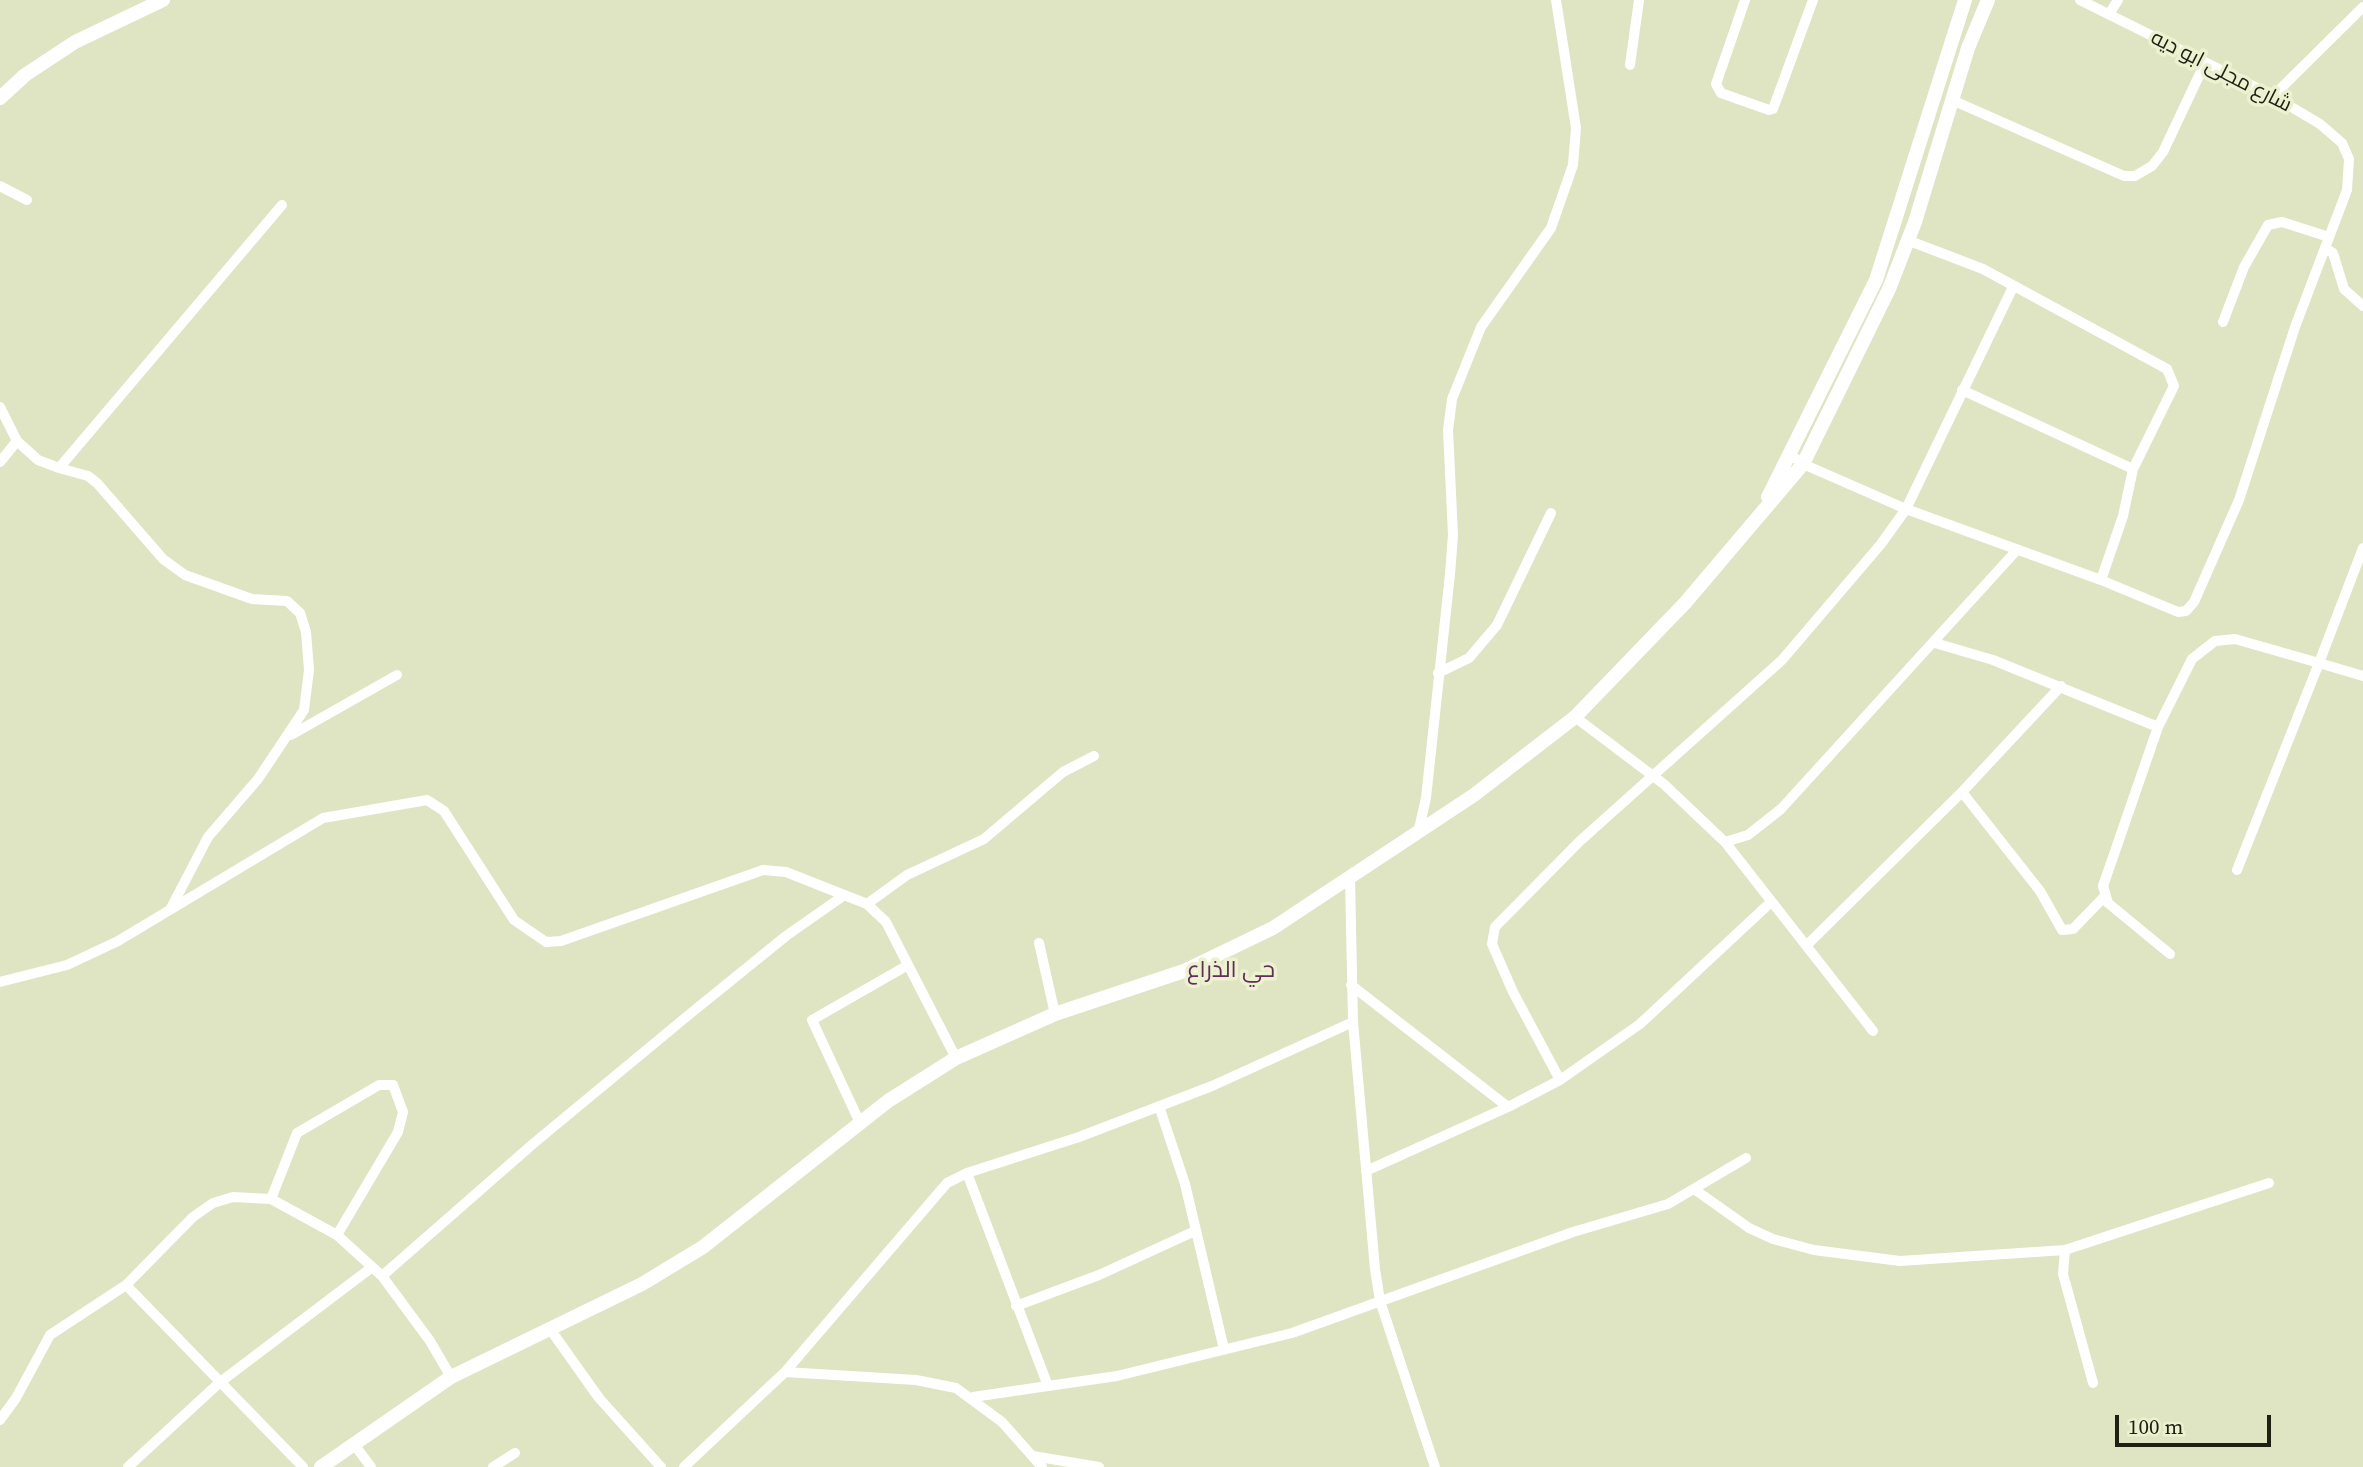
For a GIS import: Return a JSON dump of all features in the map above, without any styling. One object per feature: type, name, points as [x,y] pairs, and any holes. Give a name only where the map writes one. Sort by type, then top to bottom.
[{"type":"main road","points":[[0,98],[25,75],[75,42],[163,0]]},
{"type":"main road","points":[[1762,511],[1788,453],[1877,280],[1965,0]]},
{"type":"main road","points":[[321,1467],[451,1377],[652,1279],[703,1247],[860,1123],[914,1083],[956,1058],[1055,1014],[1184,971],[1229,952],[1307,908],[1520,761],[1575,717],[1685,603],[1803,464],[1889,289],[1988,0]]},
{"type":"street","points":[[1418,833],[1429,769],[1453,535],[1448,430],[1452,398],[1481,327],[1551,228],[1573,165],[1576,128],[1556,0]]},
{"type":"street","points":[[1630,65],[1639,0]]},
{"type":"street","points":[[1745,0],[1716,84],[1721,93],[1769,110],[1773,109],[1813,0]]},
{"type":"street","name":"شارع مجلى ابو ديه","points":[[2080,0],[2273,96],[2320,124],[2342,143],[2349,159],[2347,190],[2327,243]]},
{"type":"street","points":[[2109,14],[2118,0]]},
{"type":"street","points":[[2273,96],[2363,7]]},
{"type":"street","points":[[1952,100],[2124,176],[2135,176],[2152,166],[2163,152],[2205,63]]},
{"type":"street","points":[[0,186],[27,200]]},
{"type":"street","points":[[59,468],[282,205]]},
{"type":"street","points":[[2223,322],[2244,267],[2268,225],[2282,222],[2327,243],[2333,253],[2344,289],[2363,306]]},
{"type":"street","points":[[1907,240],[1964,261],[2167,369],[2174,386],[2133,469],[2126,505],[2101,580]]},
{"type":"street","points":[[1788,453],[1803,464],[1906,509],[2101,580],[2178,612],[2186,611],[2194,602],[2239,500],[2272,395],[2327,243]]},
{"type":"street","points":[[1560,1080],[1513,992],[1492,944],[1492,936],[1508,911],[1652,774],[1782,660],[1873,552],[1906,509],[2012,287]]},
{"type":"street","points":[[1962,390],[2133,469]]},
{"type":"street","points":[[0,407],[17,441],[38,460],[88,476],[97,482],[163,559],[185,575],[252,599],[287,600],[296,608],[309,645],[309,687],[304,710],[289,736],[208,837],[171,908]]},
{"type":"street","points":[[0,463],[17,441]]},
{"type":"street","points":[[1438,673],[1469,658],[1497,625],[1551,513]]},
{"type":"street","points":[[2238,870],[2363,548]]},
{"type":"street","points":[[1725,842],[1748,835],[1773,817],[1935,643],[2016,551]]},
{"type":"street","points":[[2169,954],[2118,912],[2105,896],[2103,886],[2158,727],[2192,659],[2215,641],[2235,639],[2363,676]]},
{"type":"street","points":[[1935,643],[2060,686],[2158,727]]},
{"type":"street","points":[[289,736],[397,675]]},
{"type":"street","points":[[1808,944],[1962,792],[2060,686]]},
{"type":"street","points":[[1575,717],[1652,774],[1725,842],[1808,944],[1873,1031]]},
{"type":"street","points":[[867,904],[907,875],[984,839],[1063,772],[1094,756]]},
{"type":"street","points":[[1962,792],[2040,891],[2062,930],[2073,929],[2105,896]]},
{"type":"street","points":[[0,982],[42,973],[74,962],[323,818],[421,800],[432,801],[444,811],[507,912],[530,933],[546,942],[561,941],[763,870],[786,872],[867,904],[887,922],[956,1058]]},
{"type":"street","points":[[1350,877],[1353,1022],[1380,1301],[1435,1467]]},
{"type":"street","points":[[382,1276],[534,1143],[691,1013],[786,936],[843,896]]},
{"type":"street","points":[[1366,1171],[1508,1107],[1560,1080],[1640,1024],[1772,902]]},
{"type":"street","points":[[1039,943],[1055,1014]]},
{"type":"street","points":[[860,1123],[813,1020],[908,965]]},
{"type":"street","points":[[1351,985],[1508,1107]]},
{"type":"street","points":[[684,1467],[785,1372],[947,1183],[967,1173],[1079,1137],[1159,1106],[1353,1022]]},
{"type":"street","points":[[271,1199],[297,1133],[379,1085],[393,1085],[403,1112],[398,1132],[337,1235]]},
{"type":"street","points":[[1159,1106],[1185,1184],[1224,1349]]},
{"type":"street","points":[[973,1397],[1117,1376],[1292,1332],[1573,1232],[1668,1204],[1746,1158]]},
{"type":"street","points":[[967,1173],[1048,1386]]},
{"type":"street","points":[[1694,1189],[1749,1228],[1773,1239],[1814,1250],[1900,1261],[2065,1250],[2269,1183]]},
{"type":"street","points":[[0,1420],[16,1398],[50,1335],[127,1285],[193,1217],[213,1203],[233,1197],[271,1199],[337,1235],[382,1276],[430,1341],[451,1377]]},
{"type":"street","points":[[1016,1306],[1099,1275],[1195,1230]]},
{"type":"street","points":[[2065,1250],[2063,1274],[2093,1383]]},
{"type":"street","points":[[128,1467],[219,1383],[371,1268]]},
{"type":"street","points":[[127,1285],[303,1467]]},
{"type":"street","points":[[550,1329],[600,1398],[661,1467]]},
{"type":"street","points":[[785,1372],[938,1382],[973,1397],[1002,1422],[1042,1467]]},
{"type":"street","points":[[353,1443],[371,1467]]},
{"type":"street","points":[[493,1467],[515,1453]]},
{"type":"street","points":[[1033,1456],[1100,1467]]},
{"type":"district","name":"حي الذراع","points":[[1231,971]]}]
